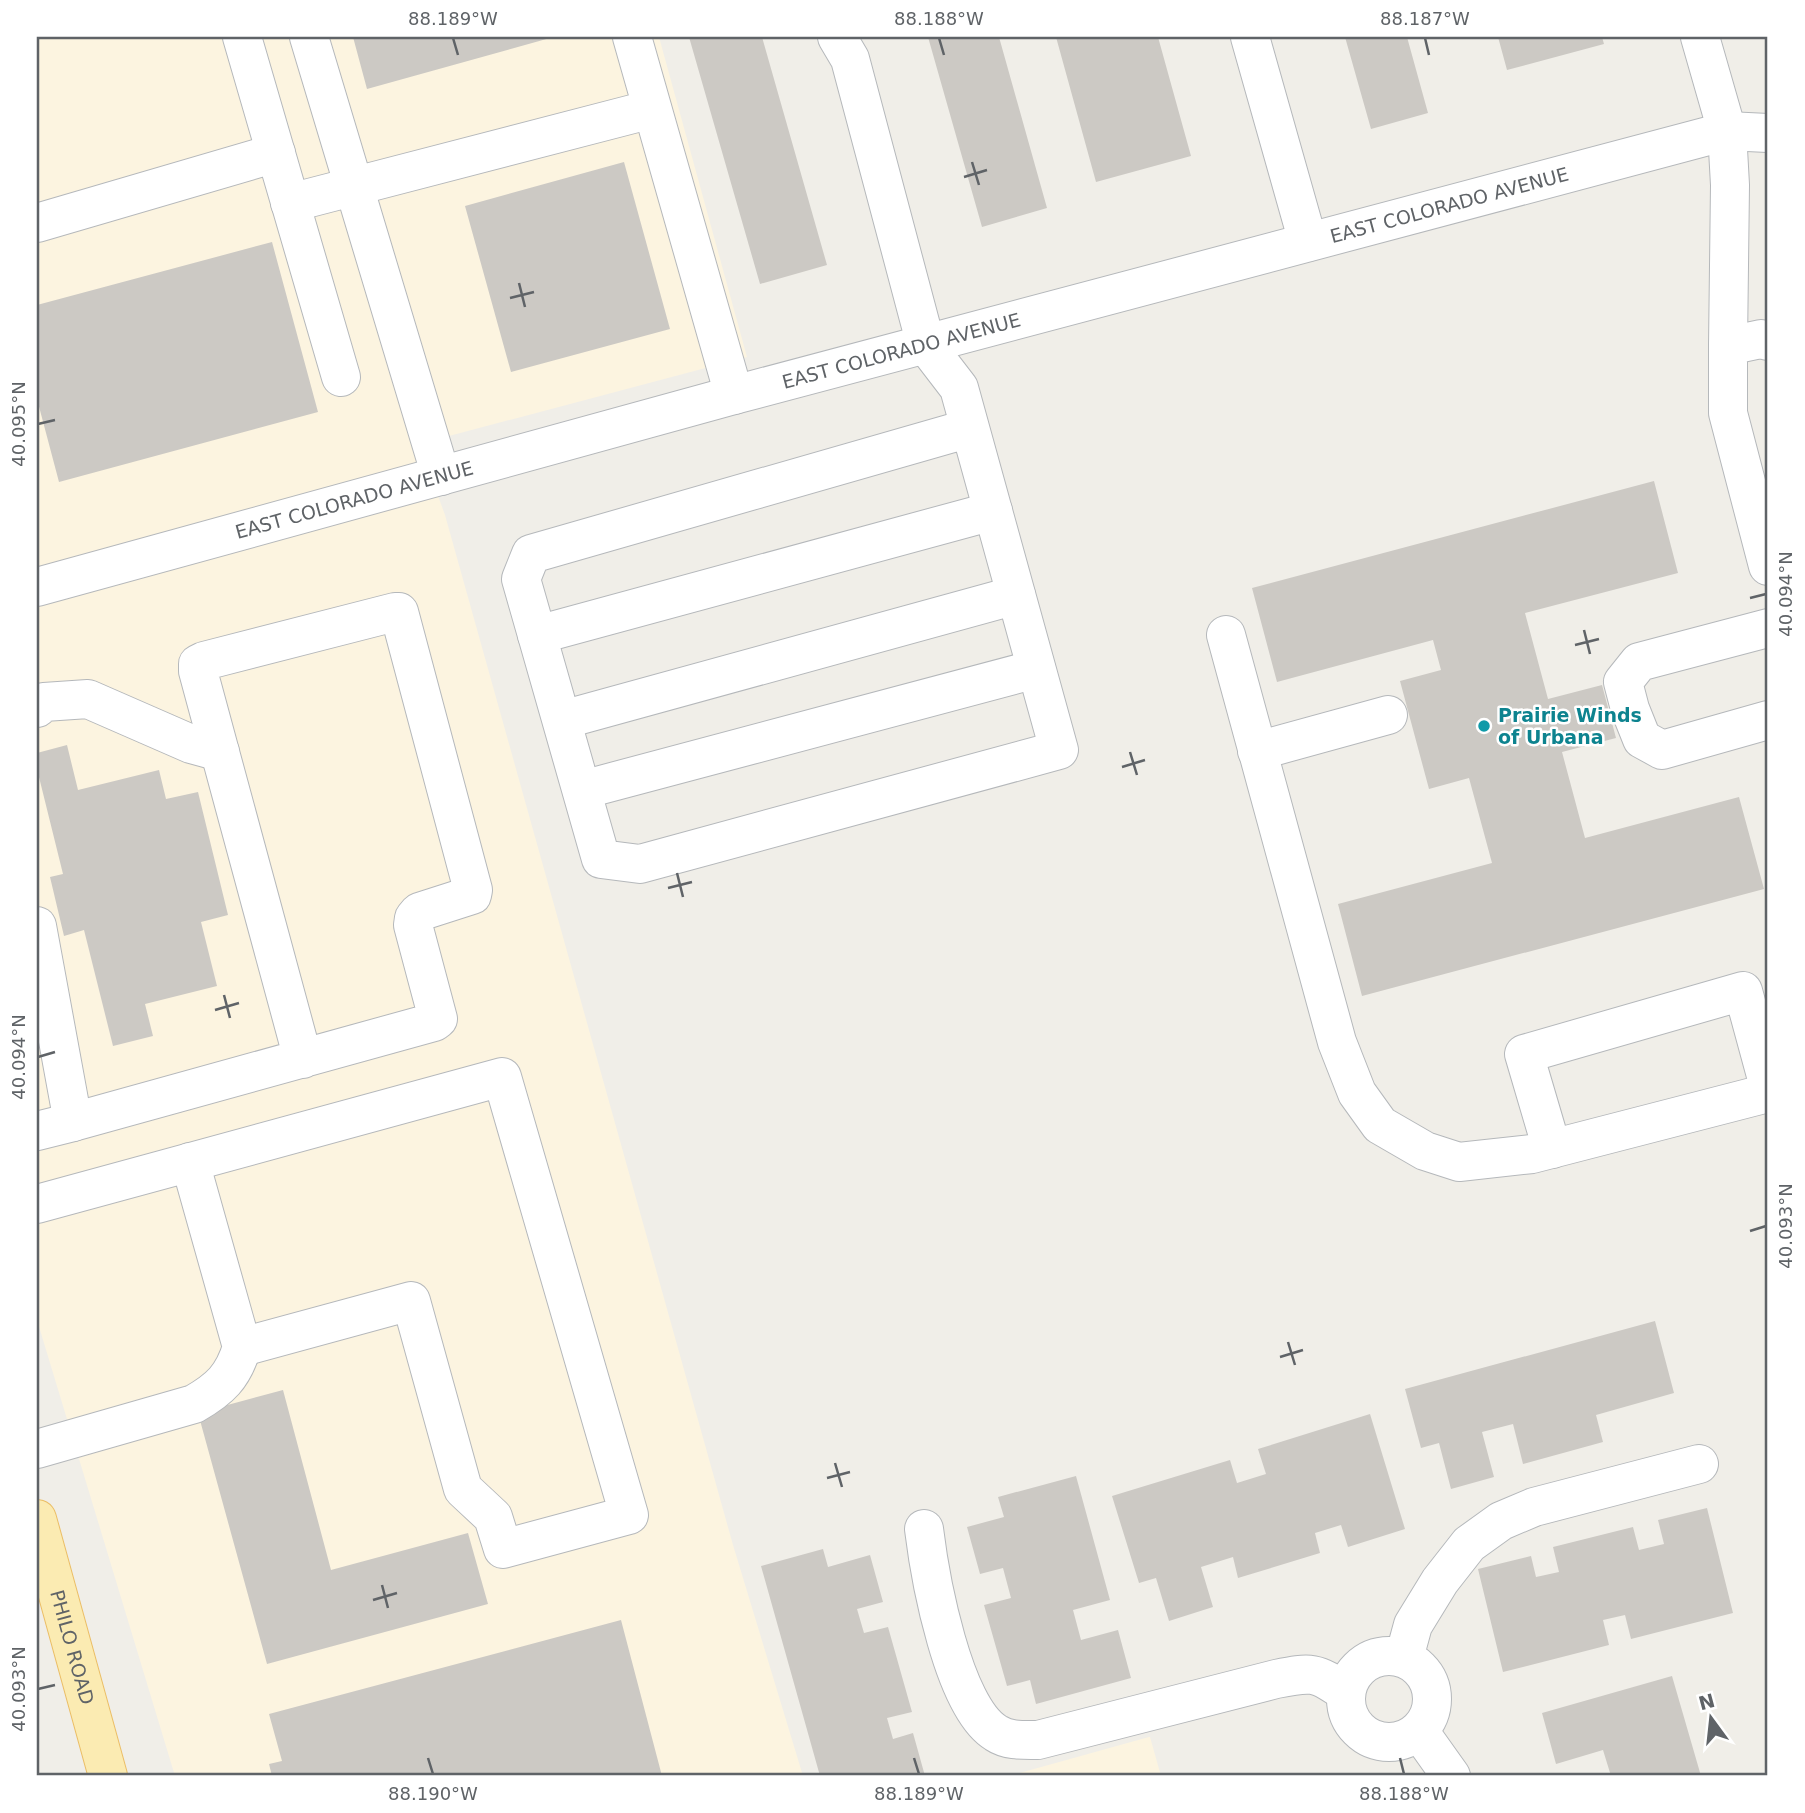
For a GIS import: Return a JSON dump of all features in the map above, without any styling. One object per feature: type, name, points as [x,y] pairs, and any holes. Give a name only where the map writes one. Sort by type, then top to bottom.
[{"type":"main road","name":"PHILO ROAD","points":[[37,1519],[46,1586],[108,1776]]},
{"type":"street","points":[[242,37],[341,377]]},
{"type":"street","points":[[309,37],[441,476]]},
{"type":"street","points":[[632,37],[734,395]]},
{"type":"street","points":[[837,37],[850,59],[926,345],[958,388],[970,429],[1059,750],[640,864],[601,859],[521,579],[531,554],[970,429]]},
{"type":"street","points":[[1250,37],[1308,243]]},
{"type":"street","points":[[1700,37],[1727,131],[1730,185],[1728,413],[1768,566]]},
{"type":"street","points":[[290,203],[652,109]]},
{"type":"street","name":"EAST COLORADO AVENUE","points":[[37,587],[734,395],[1727,131],[1768,133]]},
{"type":"street","points":[[37,223],[276,153]]},
{"type":"street","points":[[1728,346],[1760,339],[1768,341]]},
{"type":"street","points":[[537,635],[993,512]]},
{"type":"street","points":[[562,720],[1016,594]]},
{"type":"street","points":[[37,926],[55,1127],[303,1059],[438,1019],[413,925],[414,918],[419,912],[472,895],[399,612],[198,664],[303,1059]]},
{"type":"street","points":[[1768,628],[1639,662],[1623,682],[1642,738],[1662,750],[1768,720]]},
{"type":"street","points":[[1226,635],[1337,1042],[1357,1093],[1380,1125],[1425,1151],[1459,1162],[1532,1154],[1768,1093]]},
{"type":"street","points":[[582,790],[1036,669]]},
{"type":"street","points":[[37,708],[44,702],[88,699],[191,744],[220,752]]},
{"type":"street","points":[[1257,751],[1388,715]]},
{"type":"street","points":[[1552,1149],[1524,1054],[1743,991],[1768,1083]]},
{"type":"street","points":[[37,1204],[502,1077],[629,1515],[503,1549],[493,1517],[463,1489],[411,1301],[242,1347]]},
{"type":"street","points":[[37,1449],[194,1404],[214,1392],[237,1364],[242,1347],[190,1162]]},
{"type":"street","points":[[1404,1658],[1413,1625],[1440,1581],[1469,1544],[1501,1521],[1534,1507],[1699,1465]]},
{"type":"street","points":[[924,1529],[931,1583],[961,1688],[976,1715],[996,1733],[1015,1740],[1038,1740],[1309,1673],[1328,1680],[1346,1693]]},
{"type":"street","points":[[1391,1655],[1404,1658],[1417,1665],[1426,1675],[1432,1690],[1428,1719],[1419,1731],[1408,1738],[1382,1742],[1369,1738],[1358,1730],[1346,1706],[1349,1681],[1366,1662],[1391,1655]]},
{"type":"street","points":[[1419,1731],[1451,1776]]},
{"type":"shaded area","points":[[37,37],[659,37],[747,357],[419,444],[445,515],[733,1545],[803,1776],[175,1776],[37,1320]]},
{"type":"shaded area","points":[[1149,1737],[1161,1776],[1009,1776]]},
{"type":"building","points":[[353,37],[550,37],[550,38],[367,89]]},
{"type":"building","points":[[689,37],[762,37],[827,265],[760,284]]},
{"type":"building","points":[[928,37],[999,37],[1047,208],[982,227]]},
{"type":"building","points":[[1056,37],[1158,37],[1191,156],[1096,182]]},
{"type":"building","points":[[1345,37],[1407,37],[1428,113],[1371,129]]},
{"type":"building","points":[[1498,37],[1602,37],[1604,44],[1507,70]]},
{"type":"building","points":[[624,162],[670,329],[511,372],[465,206]]},
{"type":"building","points":[[272,242],[318,412],[59,482],[37,399],[37,305]]},
{"type":"building","name":"Prairie Winds of Urbana","points":[[1654,481],[1678,573],[1525,613],[1548,699],[1602,685],[1616,738],[1562,752],[1585,838],[1739,797],[1764,889],[1362,996],[1338,904],[1492,863],[1469,778],[1429,789],[1400,681],[1441,670],[1433,640],[1277,682],[1252,588]]},
{"type":"building","points":[[67,745],[78,790],[159,770],[166,799],[198,792],[228,915],[201,922],[217,986],[145,1004],[153,1036],[113,1046],[84,930],[64,936],[50,877],[63,874],[37,769],[37,753]]},
{"type":"building","points":[[1655,1321],[1674,1393],[1596,1415],[1603,1442],[1523,1464],[1513,1424],[1482,1432],[1494,1477],[1451,1489],[1439,1443],[1421,1448],[1405,1389]]},
{"type":"building","points":[[283,1390],[331,1570],[468,1533],[488,1604],[267,1664],[198,1413]]},
{"type":"building","points":[[1370,1414],[1405,1529],[1348,1547],[1341,1525],[1315,1533],[1320,1553],[1238,1578],[1233,1557],[1201,1567],[1213,1607],[1169,1621],[1156,1578],[1139,1583],[1112,1496],[1230,1460],[1237,1483],[1266,1474],[1258,1449]]},
{"type":"building","points":[[1076,1476],[1110,1600],[1073,1610],[1081,1640],[1118,1630],[1131,1678],[1036,1704],[1030,1680],[1007,1686],[984,1605],[1011,1598],[1003,1568],[980,1574],[967,1527],[1004,1517],[998,1497]]},
{"type":"building","points":[[1707,1508],[1733,1613],[1631,1639],[1625,1615],[1603,1620],[1609,1645],[1503,1672],[1478,1569],[1531,1556],[1536,1577],[1559,1572],[1553,1547],[1633,1527],[1639,1550],[1664,1544],[1658,1520]]},
{"type":"building","points":[[823,1549],[828,1567],[870,1555],[883,1602],[857,1609],[864,1633],[888,1627],[912,1712],[887,1718],[893,1739],[913,1733],[925,1776],[820,1776],[761,1566]]},
{"type":"building","points":[[621,1620],[662,1776],[272,1776],[269,1764],[282,1761],[269,1714]]},
{"type":"building","points":[[1672,1676],[1701,1776],[1611,1776],[1603,1750],[1556,1764],[1542,1713]]},
{"type":"place","name":"Prairie Winds of Urbana","points":[[1484,726]]}]
